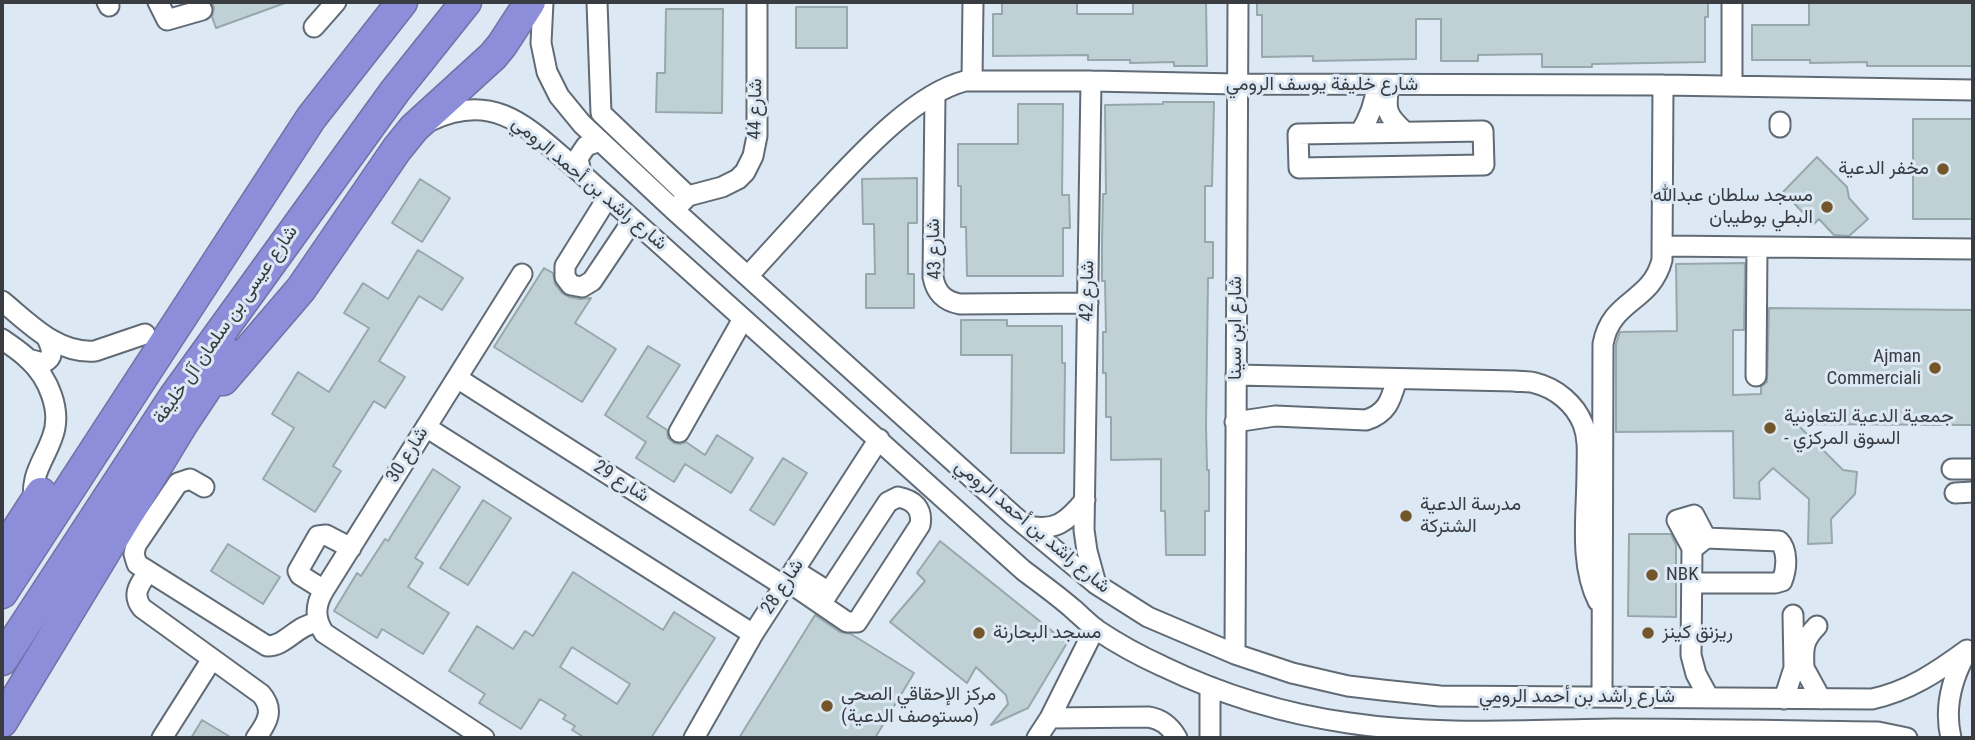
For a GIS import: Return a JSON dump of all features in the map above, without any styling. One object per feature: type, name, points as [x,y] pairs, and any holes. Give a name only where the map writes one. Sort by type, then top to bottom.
[{"type":"highway","name":"شارع عيسى بن سلمان آل خليفة","points":[[2,593],[311,118],[402,2]]},
{"type":"highway","name":"شارع عيسى بن سلمان آل خليفة","points":[[2,660],[174,397],[395,91],[466,2]]},
{"type":"highway","points":[[183,423],[244,358],[301,289],[414,128],[493,56],[530,2]]},
{"type":"highway","points":[[2,722],[183,423],[321,216],[395,91]]},
{"type":"highway","points":[[2,553],[145,334],[227,218],[311,118]]},
{"type":"street","points":[[158,2],[167,20],[201,10]]},
{"type":"street","points":[[314,27],[336,2]]},
{"type":"street","name":"شارع راشد بن أحمد الرومي","points":[[543,2],[541,43],[547,72],[568,108],[600,141],[981,487],[1096,584],[1148,617],[1235,654],[1292,673],[1348,686],[1413,694],[1872,699],[1900,692],[1931,676],[1970,646]]},
{"type":"street","points":[[597,2],[601,113],[688,196]]},
{"type":"street","name":"شارع 44","points":[[674,210],[688,196],[731,183],[745,172],[753,156],[757,136],[757,2]]},
{"type":"street","points":[[972,80],[973,2]]},
{"type":"street","name":"شارع ابن سينا","points":[[1235,654],[1238,2]]},
{"type":"street","points":[[1732,2],[1732,86]]},
{"type":"street","name":"شارع خليفة يوسف الرومي","points":[[748,276],[877,138],[934,95],[955,84],[972,80],[1973,90]]},
{"type":"street","name":"شارع 42","points":[[1091,81],[1085,540],[1096,584]]},
{"type":"street","points":[[1383,85],[1392,120],[1405,132]]},
{"type":"street","points":[[1360,133],[1383,85]]},
{"type":"street","points":[[1602,697],[1603,344],[1608,324],[1622,307],[1651,284],[1660,267],[1663,246],[1663,85]]},
{"type":"street","name":"شارع 43","points":[[934,95],[933,277],[940,294],[949,301],[960,304],[1088,303]]},
{"type":"street","name":"شارع راشد بن أحمد الرومي","points":[[414,128],[457,111],[479,110],[503,114],[527,128],[608,197],[1003,553],[1095,628],[1154,662],[1210,687],[1280,708],[1349,723],[1434,730],[1620,734],[1878,732],[1908,738]]},
{"type":"street","points":[[1483,131],[1484,165],[1299,168],[1298,134],[1360,133],[1483,131]]},
{"type":"street","points":[[581,173],[578,158],[586,146],[600,141]]},
{"type":"street","points":[[608,197],[565,266],[565,276],[571,285],[582,287],[592,281],[633,220]]},
{"type":"street","points":[[1663,246],[1973,249]]},
{"type":"street","points":[[1756,376],[1757,247]]},
{"type":"street","name":"شارع 30","points":[[318,622],[317,605],[324,590],[522,274]]},
{"type":"street","points":[[2,301],[47,338],[71,349],[103,349],[145,334]]},
{"type":"street","points":[[764,338],[778,338],[789,331],[794,318]]},
{"type":"street","points":[[679,432],[743,319]]},
{"type":"street","points":[[28,359],[43,363],[49,360],[52,348],[47,338]]},
{"type":"street","points":[[2,339],[28,359],[39,372],[52,399],[56,419],[52,439],[35,475],[34,505]]},
{"type":"street","points":[[802,371],[802,358],[810,347],[823,344]]},
{"type":"street","points":[[1236,375],[1535,383],[1555,391],[1572,405],[1583,423],[1588,444],[1587,563],[1592,587],[1602,609]]},
{"type":"street","name":"شارع 29","points":[[457,378],[789,579],[825,598],[847,622],[857,622],[920,525],[922,517],[916,505],[898,497],[888,502],[825,598]]},
{"type":"street","points":[[1236,422],[1275,416],[1366,420],[1375,417],[1388,405],[1397,379]]},
{"type":"street","points":[[426,428],[752,634]]},
{"type":"street","name":"شارع 28","points":[[694,738],[752,634],[879,439]]},
{"type":"street","points":[[925,481],[938,479],[947,469],[947,456]]},
{"type":"street","points":[[1951,469],[1973,469]]},
{"type":"street","points":[[204,487],[190,479],[178,483],[136,545],[135,559],[141,567],[267,646],[282,643],[299,629],[318,622],[324,633],[331,638],[484,738]]},
{"type":"street","points":[[960,513],[961,500],[969,491],[981,487]]},
{"type":"street","points":[[1025,525],[1043,528],[1057,526],[1070,518],[1085,500]]},
{"type":"street","points":[[1686,517],[1699,543],[1692,583],[1691,656],[1696,674],[1709,698]]},
{"type":"street","points":[[324,590],[299,573],[299,568],[318,536],[326,535],[351,548]]},
{"type":"street","points":[[1692,583],[1775,583],[1782,581],[1785,574],[1785,549],[1779,541],[1699,543]]},
{"type":"street","points":[[148,572],[138,589],[138,604],[265,698],[269,716],[256,738]]},
{"type":"street","points":[[1784,699],[1794,668],[1793,615]]},
{"type":"street","points":[[1816,626],[1804,642],[1804,668],[1821,699]]},
{"type":"street","points":[[1037,738],[1050,718],[1095,628]]},
{"type":"street","points":[[1951,738],[1948,727],[1948,700],[1955,674],[1970,646]]},
{"type":"street","points":[[1676,698],[1691,656]]},
{"type":"street","points":[[162,738],[212,659]]},
{"type":"street","points":[[1210,687],[1210,738]]},
{"type":"street","points":[[1469,730],[1478,719],[1479,706],[1472,696]]},
{"type":"street","points":[[1511,696],[1507,706],[1507,718],[1513,731]]},
{"type":"street","points":[[1050,718],[1155,718],[1168,725],[1177,738]]},
{"type":"building","points":[[211,2],[284,2],[285,3],[216,28]]},
{"type":"building","points":[[1002,2],[1077,2],[1077,14],[1133,14],[1133,2],[1206,2],[1207,66],[1174,66],[1174,62],[1088,60],[1088,55],[993,56],[993,14],[1002,14]]},
{"type":"building","points":[[1257,2],[1708,2],[1708,17],[1705,17],[1705,62],[1542,67],[1542,54],[1478,55],[1478,61],[1441,61],[1441,19],[1416,19],[1416,59],[1313,61],[1313,56],[1262,57],[1262,15],[1257,15]]},
{"type":"building","points":[[1809,2],[1973,2],[1973,66],[1867,66],[1867,62],[1752,60],[1752,25],[1809,25]]},
{"type":"building","points":[[796,7],[847,7],[847,48],[796,48]]},
{"type":"building","points":[[666,9],[723,9],[722,113],[656,112],[657,73],[665,73]]},
{"type":"building","points":[[1214,102],[1212,186],[1205,186],[1205,242],[1213,242],[1213,278],[1208,278],[1206,425],[1209,511],[1205,511],[1205,555],[1166,555],[1165,511],[1161,511],[1161,459],[1111,460],[1111,417],[1106,417],[1106,373],[1103,373],[1103,332],[1106,332],[1105,281],[1102,281],[1103,194],[1106,194],[1105,105]]},
{"type":"building","points":[[1018,104],[1063,104],[1062,195],[1069,195],[1070,228],[1063,228],[1063,276],[967,276],[966,227],[961,227],[961,186],[958,186],[958,144],[1018,144]]},
{"type":"building","name":"مخفر الدعية","points":[[1913,119],[1973,119],[1973,219],[1913,219]]},
{"type":"building","name":"مسجد سلطان عبدالله البطي بوطيبان","points":[[1817,157],[1847,187],[1849,198],[1868,219],[1849,236],[1834,235],[1819,219],[1814,224],[1783,192]]},
{"type":"building","points":[[917,178],[917,223],[908,223],[908,274],[914,274],[914,308],[866,308],[866,274],[875,274],[874,224],[863,224],[862,179]]},
{"type":"building","points":[[420,179],[450,198],[422,242],[392,223]]},
{"type":"building","points":[[418,250],[463,278],[442,310],[419,296],[379,361],[405,377],[385,408],[374,401],[333,466],[341,471],[315,512],[263,479],[294,428],[272,414],[298,372],[329,392],[369,328],[344,313],[363,283],[388,299]]},
{"type":"building","name":"جمعية الدعية التعاونية - السوق المركزي","points":[[1745,263],[1744,330],[1733,330],[1733,395],[1761,394],[1761,387],[1767,382],[1769,308],[1973,310],[1973,425],[1797,424],[1843,470],[1857,472],[1855,494],[1831,519],[1832,543],[1808,544],[1809,499],[1773,468],[1759,482],[1760,499],[1734,498],[1733,431],[1616,432],[1616,344],[1620,332],[1677,331],[1676,264]]},
{"type":"building","points":[[544,268],[553,273],[555,284],[562,293],[580,299],[591,298],[575,323],[616,349],[582,402],[494,347]]},
{"type":"building","points":[[961,320],[1007,320],[1007,326],[1062,326],[1062,363],[1065,363],[1064,453],[1011,453],[1012,355],[961,355]]},
{"type":"building","points":[[648,346],[680,365],[647,417],[667,430],[668,438],[674,443],[686,442],[705,455],[717,435],[753,458],[731,493],[685,464],[674,482],[636,458],[646,442],[605,415]]},
{"type":"building","points":[[783,458],[807,473],[774,525],[750,510]]},
{"type":"building","points":[[433,469],[460,487],[415,558],[423,563],[408,587],[449,613],[423,654],[382,629],[377,638],[334,611],[357,573],[361,576],[385,539],[388,541]]},
{"type":"building","points":[[483,500],[511,518],[468,585],[440,568]]},
{"type":"building","name":"NBK","points":[[1629,534],[1671,534],[1676,545],[1676,617],[1628,616]]},
{"type":"building","name":"مسجد البحارنة","points":[[940,541],[1067,643],[1028,708],[991,725],[1008,704],[1006,695],[976,667],[967,683],[890,622],[925,581],[917,573]]},
{"type":"building","points":[[228,544],[280,577],[263,604],[211,571]]},
{"type":"building","points":[[573,572],[663,630],[674,612],[715,638],[651,738],[585,738],[572,730],[575,726],[563,719],[566,715],[540,699],[521,729],[479,703],[485,694],[449,671],[477,626],[513,649],[525,631],[533,636]],"holes":[[[572,647],[630,684],[617,704],[560,667]]]},
{"type":"building","name":"مركز الإحقاقي الصحي (مستوصف الدعية)","points":[[815,615],[914,673],[875,738],[739,738]]},
{"type":"building","points":[[202,720],[232,738],[191,738]]},
{"type":"place","name":"مخفر الدعية","points":[[1943,169]]},
{"type":"place","name":"مسجد سلطان عبدالله البطي بوطيبان","points":[[1827,207]]},
{"type":"place","name":"Ajman Commerciali","points":[[1935,368]]},
{"type":"place","name":"جمعية الدعية التعاونية - السوق المركزي","points":[[1770,428]]},
{"type":"place","name":"مدرسة الدعية الشتركة","points":[[1406,516]]},
{"type":"place","name":"NBK","points":[[1652,575]]},
{"type":"place","name":"مسجد البحارنة","points":[[979,633]]},
{"type":"place","name":"ريزنق كينز","points":[[1648,633]]},
{"type":"place","name":"مركز الإحقاقي الصحي (مستوصف الدعية)","points":[[827,706]]}]
